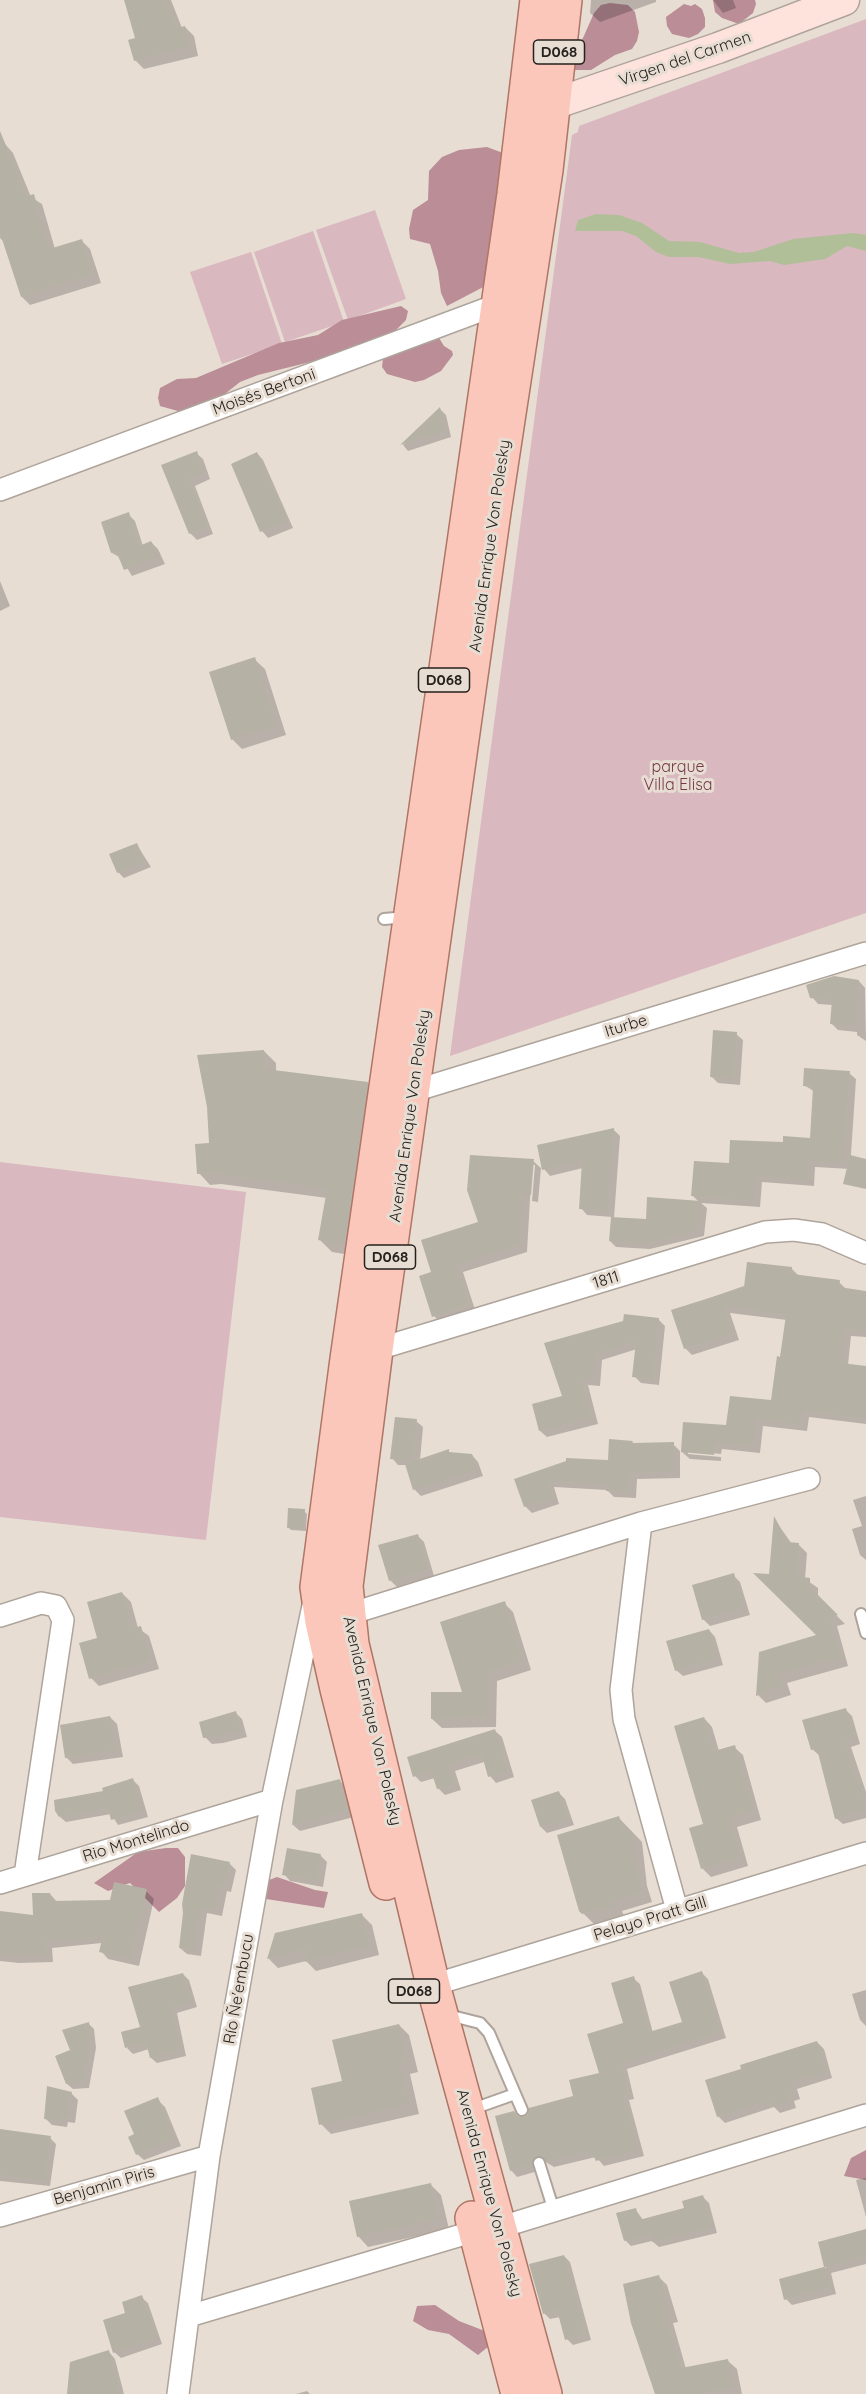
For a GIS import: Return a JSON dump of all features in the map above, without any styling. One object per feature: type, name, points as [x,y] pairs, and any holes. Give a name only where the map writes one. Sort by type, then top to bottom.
[{"type":"main road","name":"Avenida Enrique Von Polesky","points":[[411,919],[527,293],[539,109],[537,0]]},
{"type":"main road","name":"Avenida Enrique Von Polesky","points":[[518,2394],[467,2110],[334,1618],[317,1587],[362,1354],[400,1095],[411,919],[497,305],[565,0]]},
{"type":"main road","name":"Virgen del Carmen","points":[[539,109],[718,48],[844,0]]},
{"type":"main road","name":"Avenida Enrique Von Polesky","points":[[362,1354],[346,1586],[334,1618],[487,2230],[545,2394]]},
{"type":"street","name":"Moisés Bertoni","points":[[0,490],[527,293]]},
{"type":"street","name":"Iturbe","points":[[400,1095],[866,953]]},
{"type":"street","name":"1811","points":[[362,1354],[765,1232],[794,1230],[822,1234],[866,1253]]},
{"type":"street","points":[[334,1618],[641,1523],[809,1479]]},
{"type":"street","points":[[641,1523],[621,1690],[624,1719],[677,1911]]},
{"type":"street","name":"Río Ñe'embucu","points":[[178,2394],[209,2156],[272,1800],[317,1587]]},
{"type":"street","points":[[0,1616],[41,1603],[56,1606],[63,1620],[24,1875]]},
{"type":"street","name":"Rio Montelindo","points":[[0,1882],[272,1800]]},
{"type":"street","name":"Pelayo Pratt Gill","points":[[437,2000],[677,1911],[866,1852]]},
{"type":"street","points":[[189,2316],[554,2211],[866,2115]]},
{"type":"street","name":"Benjamin Piris","points":[[0,2216],[209,2156]]},
{"type":"lane","points":[[861,1614],[866,1633]]},
{"type":"lane","points":[[437,2000],[480,2023],[489,2033],[522,2110]]},
{"type":"lane","points":[[467,2110],[515,2094]]},
{"type":"lane","points":[[539,2163],[554,2211]]},
{"type":"green space","name":"parque Villa Elisa","points":[[866,19],[866,913],[450,1056],[572,135],[578,132],[579,126]]},
{"type":"green space","points":[[375,210],[406,299],[348,320],[316,230]]},
{"type":"green space","points":[[313,231],[344,322],[285,342],[254,252]]},
{"type":"green space","points":[[251,252],[282,344],[222,364],[190,272]]},
{"type":"green space","points":[[0,1162],[246,1192],[206,1540],[0,1517]]},
{"type":"shaded area","points":[[713,0],[755,0],[756,4],[753,13],[739,24],[722,18],[715,12]]},
{"type":"shaded area","points":[[610,3],[628,5],[635,12],[639,32],[637,41],[632,49],[615,55],[591,70],[575,70],[569,62],[570,52],[583,38],[594,13],[601,5]]},
{"type":"shaded area","points":[[684,4],[691,6],[695,4],[702,9],[705,18],[705,27],[698,34],[689,38],[672,34],[667,26],[666,17]]},
{"type":"shaded area","points":[[487,147],[503,153],[489,284],[447,306],[441,293],[438,271],[430,244],[410,239],[409,229],[413,210],[428,200],[429,171],[442,157],[459,150]]},
{"type":"shaded area","points":[[596,214],[619,215],[642,223],[669,241],[700,242],[739,253],[754,252],[793,239],[853,233],[866,235],[866,251],[847,246],[825,259],[784,265],[770,261],[730,264],[699,257],[669,257],[656,252],[636,236],[622,231],[575,231],[578,220]]},
{"type":"shaded area","points":[[401,306],[408,311],[406,320],[394,332],[439,338],[444,346],[452,351],[453,355],[441,371],[424,380],[415,382],[387,374],[382,367],[384,350],[326,358],[258,375],[240,382],[216,401],[199,409],[178,411],[160,406],[158,398],[160,388],[177,379],[196,378],[279,343],[318,335],[342,320]]},
{"type":"shaded area","points":[[178,1848],[185,1857],[185,1886],[177,1898],[159,1912],[130,1883],[108,1891],[94,1883],[138,1852]]},
{"type":"shaded area","points":[[277,1877],[328,1892],[324,1908],[260,1898],[261,1883]]},
{"type":"shaded area","points":[[866,2150],[866,2180],[844,2176],[851,2158]]},
{"type":"shaded area","points":[[435,2305],[459,2321],[490,2333],[489,2346],[478,2355],[449,2334],[428,2330],[413,2321],[417,2306]]},
{"type":"building","points":[[124,0],[167,0],[177,28],[185,26],[190,47],[134,61],[128,40],[135,38]]},
{"type":"building","points":[[0,131],[27,196],[34,194],[49,249],[82,239],[93,274],[21,297],[0,233]]},
{"type":"building","points":[[440,407],[446,431],[400,445]]},
{"type":"building","points":[[197,451],[204,472],[189,479],[208,527],[189,534],[161,465]]},
{"type":"building","points":[[257,452],[288,521],[260,532],[231,464]]},
{"type":"building","points":[[129,512],[139,546],[151,541],[159,557],[124,570],[116,551],[111,553],[101,522]]},
{"type":"building","points":[[255,657],[277,725],[231,740],[209,672]]},
{"type":"building","points":[[137,843],[145,861],[117,873],[109,854]]},
{"type":"building","points":[[834,976],[859,980],[856,1026],[830,1024],[832,1000],[810,998],[806,985]]},
{"type":"building","points":[[713,1030],[737,1032],[734,1079],[710,1077]]},
{"type":"building","points":[[264,1050],[266,1069],[368,1082],[344,1245],[318,1240],[327,1189],[208,1173],[197,1174],[195,1144],[209,1143],[207,1107],[197,1055]]},
{"type":"building","points":[[804,1068],[850,1071],[843,1163],[809,1161],[808,1180],[756,1176],[754,1201],[691,1196],[694,1161],[729,1163],[730,1140],[783,1142],[783,1136],[810,1138],[813,1087],[803,1086]]},
{"type":"building","points":[[614,1128],[608,1211],[579,1209],[582,1161],[542,1170],[537,1145]]},
{"type":"building","points":[[470,1155],[534,1159],[531,1195],[523,1195],[520,1244],[457,1265],[469,1305],[432,1317],[419,1276],[431,1272],[421,1240],[478,1222],[467,1190]]},
{"type":"building","points":[[850,1155],[866,1159],[866,1189],[843,1184]]},
{"type":"building","points":[[647,1197],[701,1201],[698,1231],[643,1244],[609,1241],[611,1217],[646,1219]]},
{"type":"building","points":[[747,1262],[792,1267],[792,1274],[840,1280],[839,1287],[866,1291],[866,1332],[845,1329],[841,1363],[866,1366],[866,1419],[803,1411],[801,1425],[757,1419],[753,1447],[715,1443],[714,1455],[681,1452],[683,1422],[726,1425],[730,1396],[771,1400],[786,1315],[724,1306],[733,1333],[684,1349],[671,1310],[744,1287]]},
{"type":"building","points":[[624,1314],[659,1318],[653,1379],[632,1377],[636,1341],[596,1354],[594,1380],[582,1379],[592,1417],[539,1431],[532,1404],[562,1396],[544,1343],[623,1321]]},
{"type":"building","points":[[395,1417],[417,1419],[413,1461],[390,1459]]},
{"type":"building","points":[[609,1439],[633,1441],[632,1443],[674,1442],[674,1472],[631,1473],[629,1492],[606,1491],[606,1484],[548,1482],[554,1497],[524,1507],[514,1479],[566,1461],[566,1458],[608,1460]]},
{"type":"building","points":[[449,1449],[449,1452],[472,1454],[477,1470],[413,1490],[405,1464]]},
{"type":"building","points":[[288,1508],[305,1509],[304,1529],[287,1528]]},
{"type":"building","points":[[774,1516],[788,1542],[799,1543],[797,1576],[810,1578],[810,1587],[838,1615],[830,1618],[842,1661],[838,1658],[779,1674],[783,1686],[756,1696],[759,1652],[816,1635],[753,1573],[769,1574]]},
{"type":"building","points":[[418,1534],[428,1569],[389,1581],[378,1545]]},
{"type":"building","points":[[734,1573],[744,1608],[702,1620],[692,1585]]},
{"type":"building","points":[[122,1592],[133,1628],[141,1626],[151,1661],[89,1679],[79,1643],[97,1638],[87,1602]]},
{"type":"building","points":[[505,1601],[523,1661],[489,1672],[488,1718],[431,1719],[431,1692],[462,1692],[440,1622]]},
{"type":"building","points":[[709,1629],[718,1658],[675,1671],[666,1641]]},
{"type":"building","points":[[846,1708],[855,1738],[845,1741],[857,1781],[860,1780],[866,1810],[835,1819],[817,1749],[811,1750],[802,1720]]},
{"type":"building","points":[[236,1711],[241,1730],[203,1738],[199,1722]]},
{"type":"building","points":[[110,1716],[117,1750],[65,1758],[60,1725]]},
{"type":"building","points":[[704,1717],[714,1751],[735,1745],[754,1811],[729,1819],[741,1858],[701,1869],[689,1828],[703,1824],[674,1726]]},
{"type":"building","points":[[495,1729],[508,1771],[488,1777],[482,1755],[449,1765],[455,1784],[437,1789],[431,1771],[413,1777],[407,1757]]},
{"type":"building","points":[[133,1778],[143,1811],[111,1820],[108,1808],[59,1817],[55,1811],[54,1800],[103,1791],[102,1788]]},
{"type":"building","points":[[340,1779],[348,1810],[292,1825],[296,1790]]},
{"type":"building","points":[[559,1791],[568,1819],[540,1827],[531,1800]]},
{"type":"building","points":[[619,1816],[624,1832],[632,1831],[638,1875],[643,1892],[613,1901],[615,1906],[582,1914],[579,1911],[557,1835]]},
{"type":"building","points":[[287,1848],[321,1854],[317,1881],[282,1875]]},
{"type":"building","points":[[191,1854],[230,1862],[225,1886],[220,1885],[216,1910],[201,1908],[195,1950],[179,1948],[182,1904]]},
{"type":"building","points":[[114,1882],[147,1889],[131,1959],[99,1952],[102,1939],[96,1939],[96,1936],[81,1940],[45,1941],[46,1955],[0,1955],[0,1911],[33,1915],[32,1893],[50,1893],[51,1901],[110,1900]]},
{"type":"building","points":[[362,1913],[370,1945],[305,1962],[307,1948],[267,1959],[275,1933]]},
{"type":"building","points":[[702,1971],[721,2032],[622,2063],[629,2093],[624,2094],[638,2150],[596,2161],[591,2151],[546,2162],[544,2157],[537,2156],[533,2158],[532,2165],[510,2171],[495,2116],[514,2111],[518,2116],[524,2117],[528,2114],[529,2108],[573,2096],[569,2080],[599,2073],[587,2034],[623,2023],[611,1983],[634,1976],[649,2032],[682,2022],[669,1982]]},
{"type":"building","points":[[183,1973],[192,2001],[172,2008],[181,2051],[150,2058],[146,2043],[125,2048],[121,2032],[140,2027],[128,1987]]},
{"type":"building","points":[[89,2022],[91,2042],[84,2083],[66,2084],[55,2056],[70,2050],[62,2030]]},
{"type":"building","points":[[399,2024],[409,2062],[401,2064],[410,2104],[319,2125],[311,2088],[342,2081],[332,2040]]},
{"type":"building","points":[[817,2041],[827,2072],[791,2083],[794,2093],[788,2095],[790,2101],[772,2107],[770,2100],[717,2117],[705,2080],[741,2069],[740,2065]]},
{"type":"building","points":[[47,2086],[72,2092],[69,2117],[62,2116],[61,2121],[44,2119]]},
{"type":"building","points":[[158,2097],[175,2139],[136,2155],[128,2137],[134,2134],[124,2111]]},
{"type":"building","points":[[0,2129],[51,2136],[45,2181],[0,2175]]},
{"type":"building","points":[[431,2183],[439,2219],[357,2237],[349,2201]]},
{"type":"building","points":[[703,2195],[712,2227],[652,2242],[650,2234],[624,2241],[616,2213],[636,2208],[639,2220],[684,2208],[682,2201]]},
{"type":"building","points":[[866,2229],[866,2256],[825,2267],[831,2287],[784,2300],[779,2279],[824,2267],[818,2242]]},
{"type":"building","points":[[564,2255],[586,2334],[565,2340],[557,2310],[543,2314],[529,2264]]},
{"type":"building","points":[[659,2275],[670,2313],[665,2315],[681,2368],[728,2359],[734,2387],[700,2394],[655,2394],[631,2323],[623,2284]]},
{"type":"building","points":[[142,2295],[157,2337],[113,2353],[103,2320],[125,2313],[122,2302]]},
{"type":"building","points":[[109,2350],[120,2394],[67,2394],[70,2362]]}]
